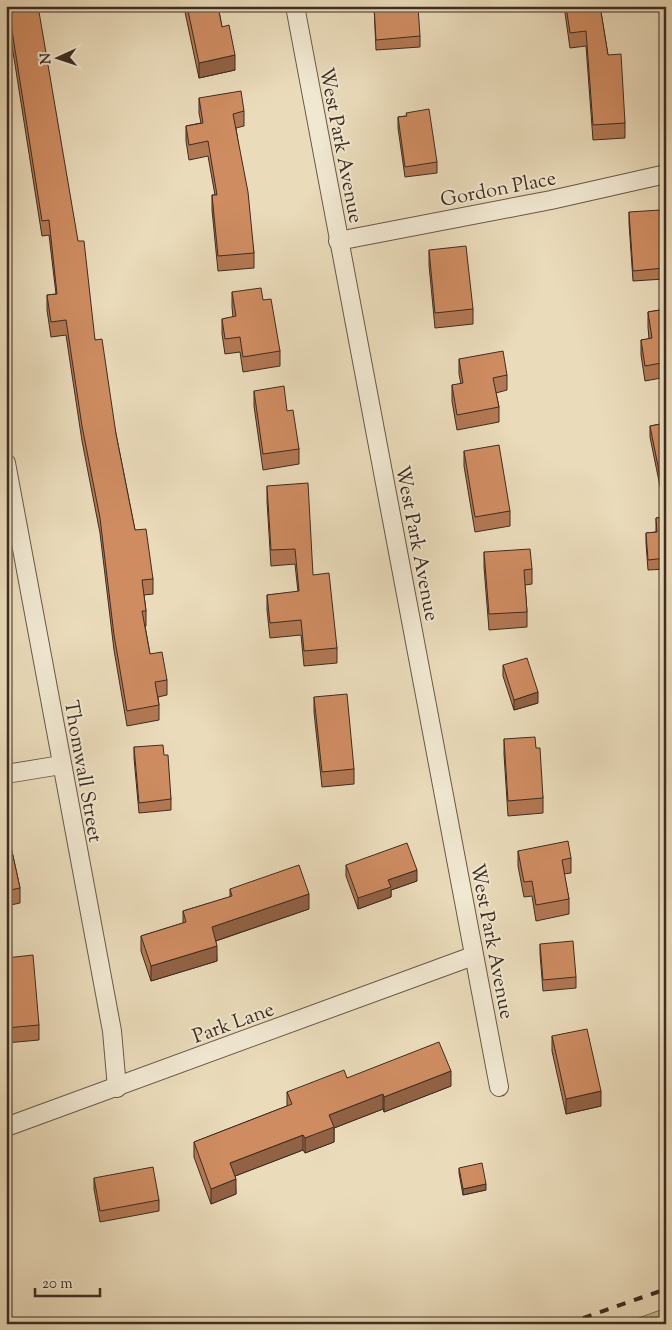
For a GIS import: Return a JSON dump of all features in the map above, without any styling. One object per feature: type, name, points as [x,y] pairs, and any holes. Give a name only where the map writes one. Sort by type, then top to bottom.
[{"type":"street","name":"West Park Avenue","points":[[295,6],[499,1087]]},
{"type":"street","name":"Gordon Place","points":[[338,241],[551,200],[666,174]]},
{"type":"street","name":"Thomwall Street","points":[[6,463],[112,1031],[117,1088]]},
{"type":"street","points":[[6,774],[61,765]]},
{"type":"street","name":"Park Lane","points":[[6,1127],[117,1088],[473,956]]},
{"type":"green space","points":[[666,1308],[666,1324],[622,1324]]},
{"type":"building","points":[[6,6],[38,6],[78,241],[84,241],[95,340],[102,339],[116,434],[135,530],[146,529],[153,579],[142,580],[146,611],[142,611],[150,654],[162,652],[167,680],[155,682],[159,705],[127,711],[114,635],[100,518],[82,426],[66,320],[51,322],[47,295],[57,294],[49,220],[42,221],[11,24],[8,25]]},
{"type":"building","points":[[187,6],[218,6],[222,27],[229,25],[235,55],[199,63]]},
{"type":"building","points":[[374,6],[418,6],[420,36],[376,40]]},
{"type":"building","points":[[566,6],[600,6],[608,55],[621,54],[625,123],[593,125],[586,31],[570,33]]},
{"type":"building","points":[[241,91],[244,111],[233,114],[248,192],[254,253],[218,256],[212,195],[217,195],[208,141],[189,145],[186,126],[203,123],[199,98]]},
{"type":"building","points":[[429,109],[437,162],[405,167],[398,117],[407,116],[406,113]]},
{"type":"building","points":[[660,210],[664,268],[633,271],[629,212]]},
{"type":"building","points":[[466,246],[473,309],[435,313],[429,250]]},
{"type":"building","points":[[261,288],[263,300],[271,299],[280,351],[243,357],[240,337],[225,339],[222,319],[236,316],[232,292]]},
{"type":"building","points":[[666,309],[666,377],[663,377],[661,363],[645,366],[641,340],[652,338],[648,312]]},
{"type":"building","points":[[503,351],[507,375],[493,378],[499,407],[457,415],[452,385],[463,383],[459,359]]},
{"type":"building","points":[[284,386],[287,411],[293,410],[299,449],[263,454],[254,391]]},
{"type":"building","points":[[666,423],[666,485],[662,486],[650,426]]},
{"type":"building","points":[[499,445],[510,511],[475,517],[464,451]]},
{"type":"building","points":[[308,483],[313,575],[329,573],[337,648],[304,651],[301,620],[270,623],[267,595],[299,591],[295,549],[271,550],[267,486]]},
{"type":"building","points":[[666,517],[666,558],[648,560],[646,533],[657,532],[656,518]]},
{"type":"building","points":[[530,549],[532,569],[524,570],[527,612],[489,614],[484,552]]},
{"type":"building","points":[[527,658],[538,692],[514,700],[503,665]]},
{"type":"building","points":[[347,694],[354,769],[322,772],[314,697]]},
{"type":"building","points":[[535,737],[536,748],[540,748],[543,798],[508,801],[504,739]]},
{"type":"building","points":[[163,745],[164,755],[168,755],[171,799],[139,803],[134,747]]},
{"type":"building","points":[[6,824],[20,888],[6,891]]},
{"type":"building","points":[[568,841],[571,858],[562,860],[569,899],[536,905],[532,881],[524,882],[518,851]]},
{"type":"building","points":[[407,843],[417,870],[388,880],[391,887],[358,898],[346,865]]},
{"type":"building","points":[[299,865],[309,894],[212,927],[217,946],[151,966],[141,936],[186,922],[183,911],[232,896],[230,889]]},
{"type":"building","points":[[573,941],[576,977],[543,980],[540,944]]},
{"type":"building","points":[[33,955],[39,1025],[6,1028],[6,958]]},
{"type":"building","points":[[587,1029],[601,1091],[566,1099],[552,1036]]},
{"type":"building","points":[[439,1042],[451,1071],[384,1097],[383,1094],[329,1115],[334,1127],[305,1138],[303,1135],[230,1163],[236,1179],[211,1189],[194,1142],[292,1104],[287,1092],[344,1070],[347,1078]]},
{"type":"building","points":[[482,1163],[486,1184],[463,1189],[459,1168]]},
{"type":"building","points":[[153,1167],[159,1200],[100,1211],[94,1178]]},
{"type":"railway","points":[[566,1324],[666,1289]]}]
